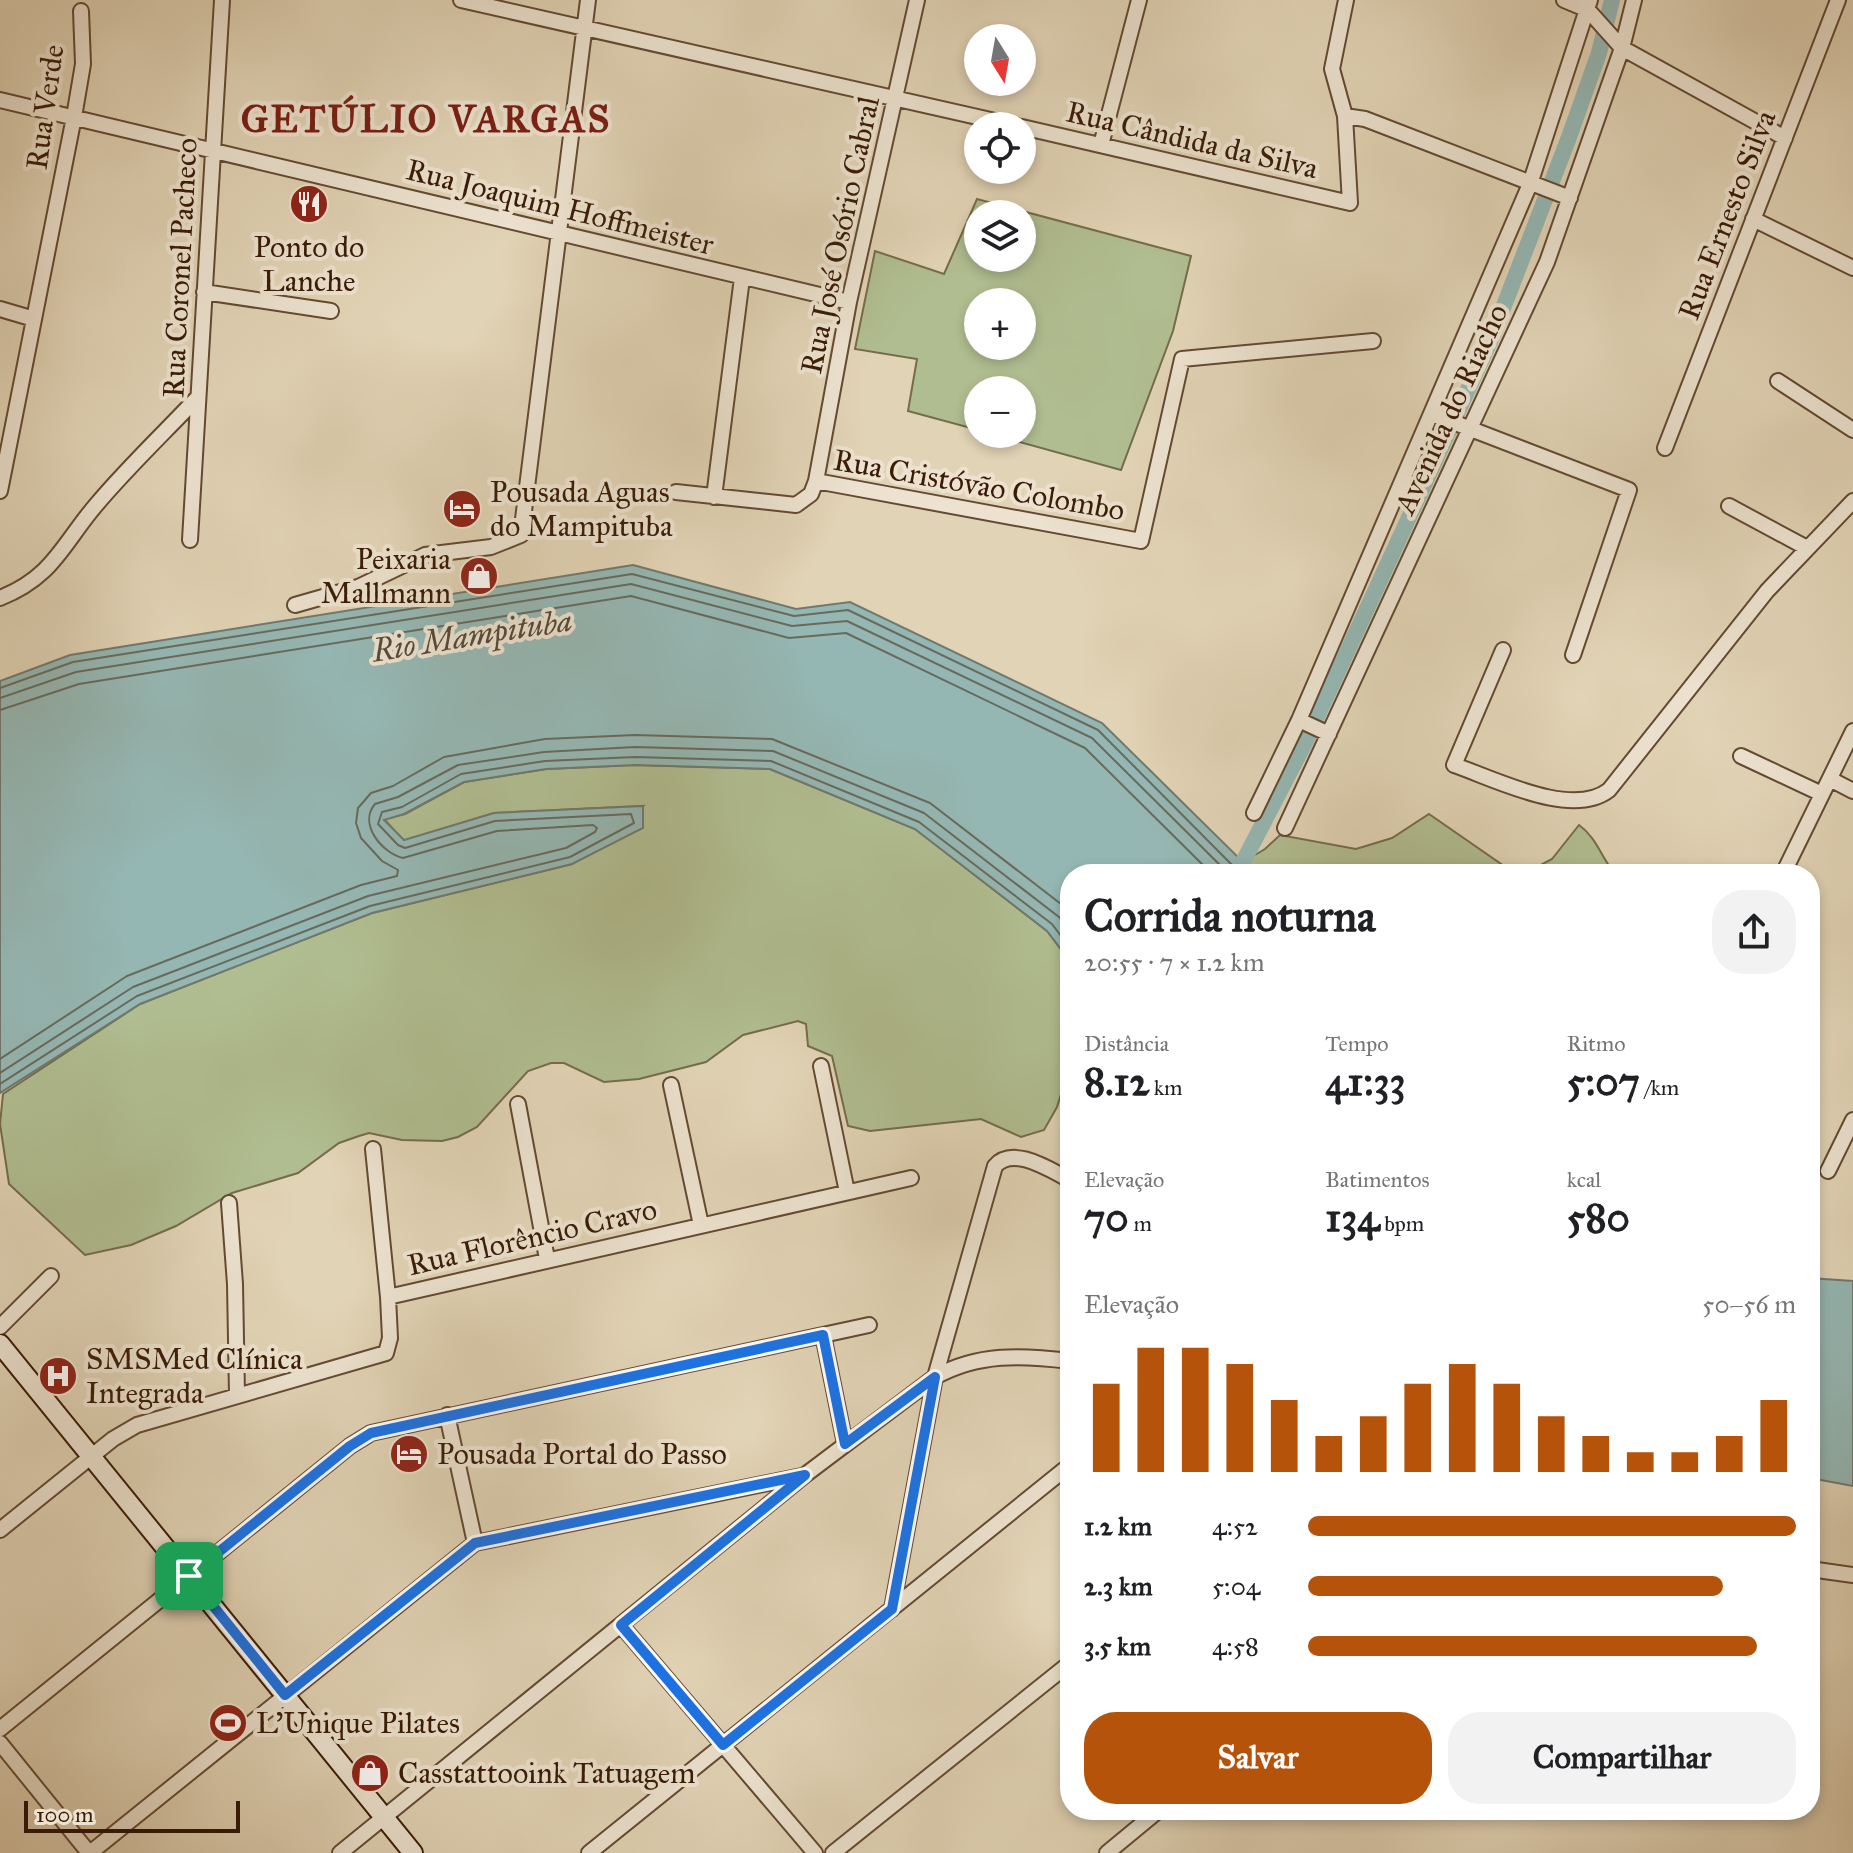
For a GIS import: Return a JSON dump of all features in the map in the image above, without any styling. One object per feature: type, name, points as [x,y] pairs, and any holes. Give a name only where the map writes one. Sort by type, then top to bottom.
[{"type":"main road","points":[[0,1344],[413,1853]]},
{"type":"street","name":"Rua Coronel Pacheco","points":[[190,540],[222,0]]},
{"type":"street","name":"Rua Cândida da Silva","points":[[461,0],[964,113]]},
{"type":"street","points":[[295,605],[358,587],[425,555],[491,547],[521,535],[588,0]]},
{"type":"street","name":"Rua José Osório Cabral","points":[[816,481],[849,302],[917,0]]},
{"type":"street","points":[[1101,145],[1139,0]]},
{"type":"street","points":[[1345,116],[1332,69],[1346,0]]},
{"type":"street","points":[[1564,0],[1589,5],[1622,48],[1785,138]]},
{"type":"street","name":"Avenida do Riacho","points":[[1285,828],[1472,430],[1547,262],[1622,48],[1634,0]]},
{"type":"street","name":"Rua Ernesto Silva","points":[[1665,448],[1838,0]]},
{"type":"street","name":"Avenida do Riacho","points":[[1254,813],[1299,720],[1530,184],[1589,5]]},
{"type":"street","name":"Rua Verde","points":[[0,491],[83,64],[81,11]]},
{"type":"street","name":"Rua Joaquim Hoffmeister","points":[[0,100],[849,302]]},
{"type":"street","name":"Rua Cândida da Silva","points":[[1036,130],[1350,203],[1345,116],[1365,119],[1570,198]]},
{"type":"street","points":[[1753,219],[1853,268]]},
{"type":"street","points":[[714,497],[742,278]]},
{"type":"street","points":[[204,292],[331,311]]},
{"type":"street","points":[[0,309],[34,319]]},
{"type":"street","name":"Rua Cristóvão Colombo","points":[[676,492],[796,505],[811,494],[816,481],[1141,541],[1182,359],[1373,341]]},
{"type":"street","points":[[1778,381],[1853,430]]},
{"type":"street","points":[[0,598],[27,587],[43,574],[96,505],[198,397]]},
{"type":"street","points":[[1432,414],[1629,490],[1573,655]]},
{"type":"street","points":[[1503,650],[1454,765],[1569,803],[1599,798],[1609,790],[1767,591],[1807,548],[1837,522],[1853,501]]},
{"type":"street","points":[[1729,506],[1807,548]]},
{"type":"street","points":[[1299,720],[1329,734]]},
{"type":"street","points":[[1788,864],[1853,731]]},
{"type":"street","points":[[1741,756],[1822,794]]},
{"type":"street","points":[[1830,779],[1853,791]]},
{"type":"street","points":[[821,1066],[847,1192]]},
{"type":"street","points":[[671,1085],[701,1225]]},
{"type":"street","points":[[518,1104],[547,1259]]},
{"type":"street","points":[[1828,1171],[1853,1120]]},
{"type":"street","points":[[373,1149],[388,1297]]},
{"type":"street","points":[[892,1609],[935,1377],[995,1166],[1001,1159],[1011,1157],[1032,1162],[1060,1175]]},
{"type":"street","name":"Rua Florêncio Cravo","points":[[0,1530],[91,1456],[137,1425],[386,1353],[390,1344],[388,1297],[911,1178]]},
{"type":"street","points":[[229,1203],[235,1284],[237,1395]]},
{"type":"street","points":[[0,1327],[51,1276]]},
{"type":"street","points":[[0,1729],[359,1440],[384,1429],[869,1325]]},
{"type":"street","points":[[823,1335],[845,1444]]},
{"type":"street","points":[[340,1853],[805,1475],[935,1377],[959,1365],[1004,1356],[1060,1360]]},
{"type":"street","points":[[447,1415],[475,1543]]},
{"type":"street","points":[[589,1853],[1060,1473]]},
{"type":"street","points":[[0,1743],[90,1853],[475,1543],[805,1475]]},
{"type":"street","points":[[1820,1570],[1853,1575]]},
{"type":"street","points":[[621,1625],[815,1853]]},
{"type":"street","points":[[833,1853],[1060,1671]]},
{"type":"street","points":[[1107,1853],[1147,1820]]},
{"type":"green space","points":[[1036,215],[1191,256],[1173,331],[1121,470],[1036,446],[1036,376],[964,376],[964,426],[908,411],[917,359],[855,349],[875,251],[944,274],[964,229],[964,272],[1036,272]]},
{"type":"green space","points":[[635,765],[770,769],[915,829],[1047,931],[1060,948],[1060,1097],[1044,1130],[1021,1137],[981,1119],[870,1131],[848,1126],[832,1056],[808,1046],[806,1024],[798,1021],[743,1035],[706,1062],[639,1079],[604,1082],[564,1063],[551,1063],[528,1071],[477,1127],[458,1137],[442,1141],[402,1140],[369,1133],[359,1136],[339,1143],[298,1173],[232,1193],[176,1226],[131,1245],[85,1255],[9,1184],[0,1124],[3,1094],[140,1004],[372,913],[572,864],[643,806],[494,813],[404,841],[384,819],[405,814],[464,782],[547,769]]},
{"type":"green space","points":[[1429,814],[1501,864],[1243,862],[1265,849],[1280,835],[1356,849],[1392,838]]},
{"type":"green space","points":[[1579,825],[1608,864],[1543,864],[1552,859]]},
{"type":"water","name":"Rio Mampituba","points":[[633,565],[796,609],[850,602],[1102,723],[1244,864],[1060,864],[1060,948],[1047,931],[915,829],[770,769],[635,765],[546,769],[464,782],[404,814],[384,820],[404,840],[494,813],[643,806],[643,828],[572,864],[372,913],[140,1004],[0,1093],[0,681],[70,655]]},
{"type":"water","points":[[1820,1279],[1853,1281],[1853,1486],[1820,1480]]},
{"type":"waterway","points":[[1243,862],[1305,743],[1490,342],[1568,140],[1599,53],[1612,0]]},
{"type":"place","name":"Ponto do Lanche","points":[[309,204]]},
{"type":"place","name":"Pousada Aguas do Mampituba","points":[[462,509]]},
{"type":"place","name":"Peixaria Mallmann","points":[[479,576]]},
{"type":"place","name":"SMSMed Clínica Integrada","points":[[58,1376]]},
{"type":"place","name":"Pousada Portal do Passo","points":[[409,1454]]},
{"type":"place","name":"L'Unique Pilates","points":[[228,1723]]},
{"type":"place","name":"Casstattooink Tatuagem","points":[[370,1773]]},
{"type":"district","name":"GETÚLIO VARGAS","points":[[426,119]]},
{"type":"route","points":[[823,1335],[845,1444],[935,1377],[892,1609],[723,1745],[621,1625],[805,1475],[475,1543],[285,1695],[189,1576],[350,1446],[384,1429],[823,1335]]}]
